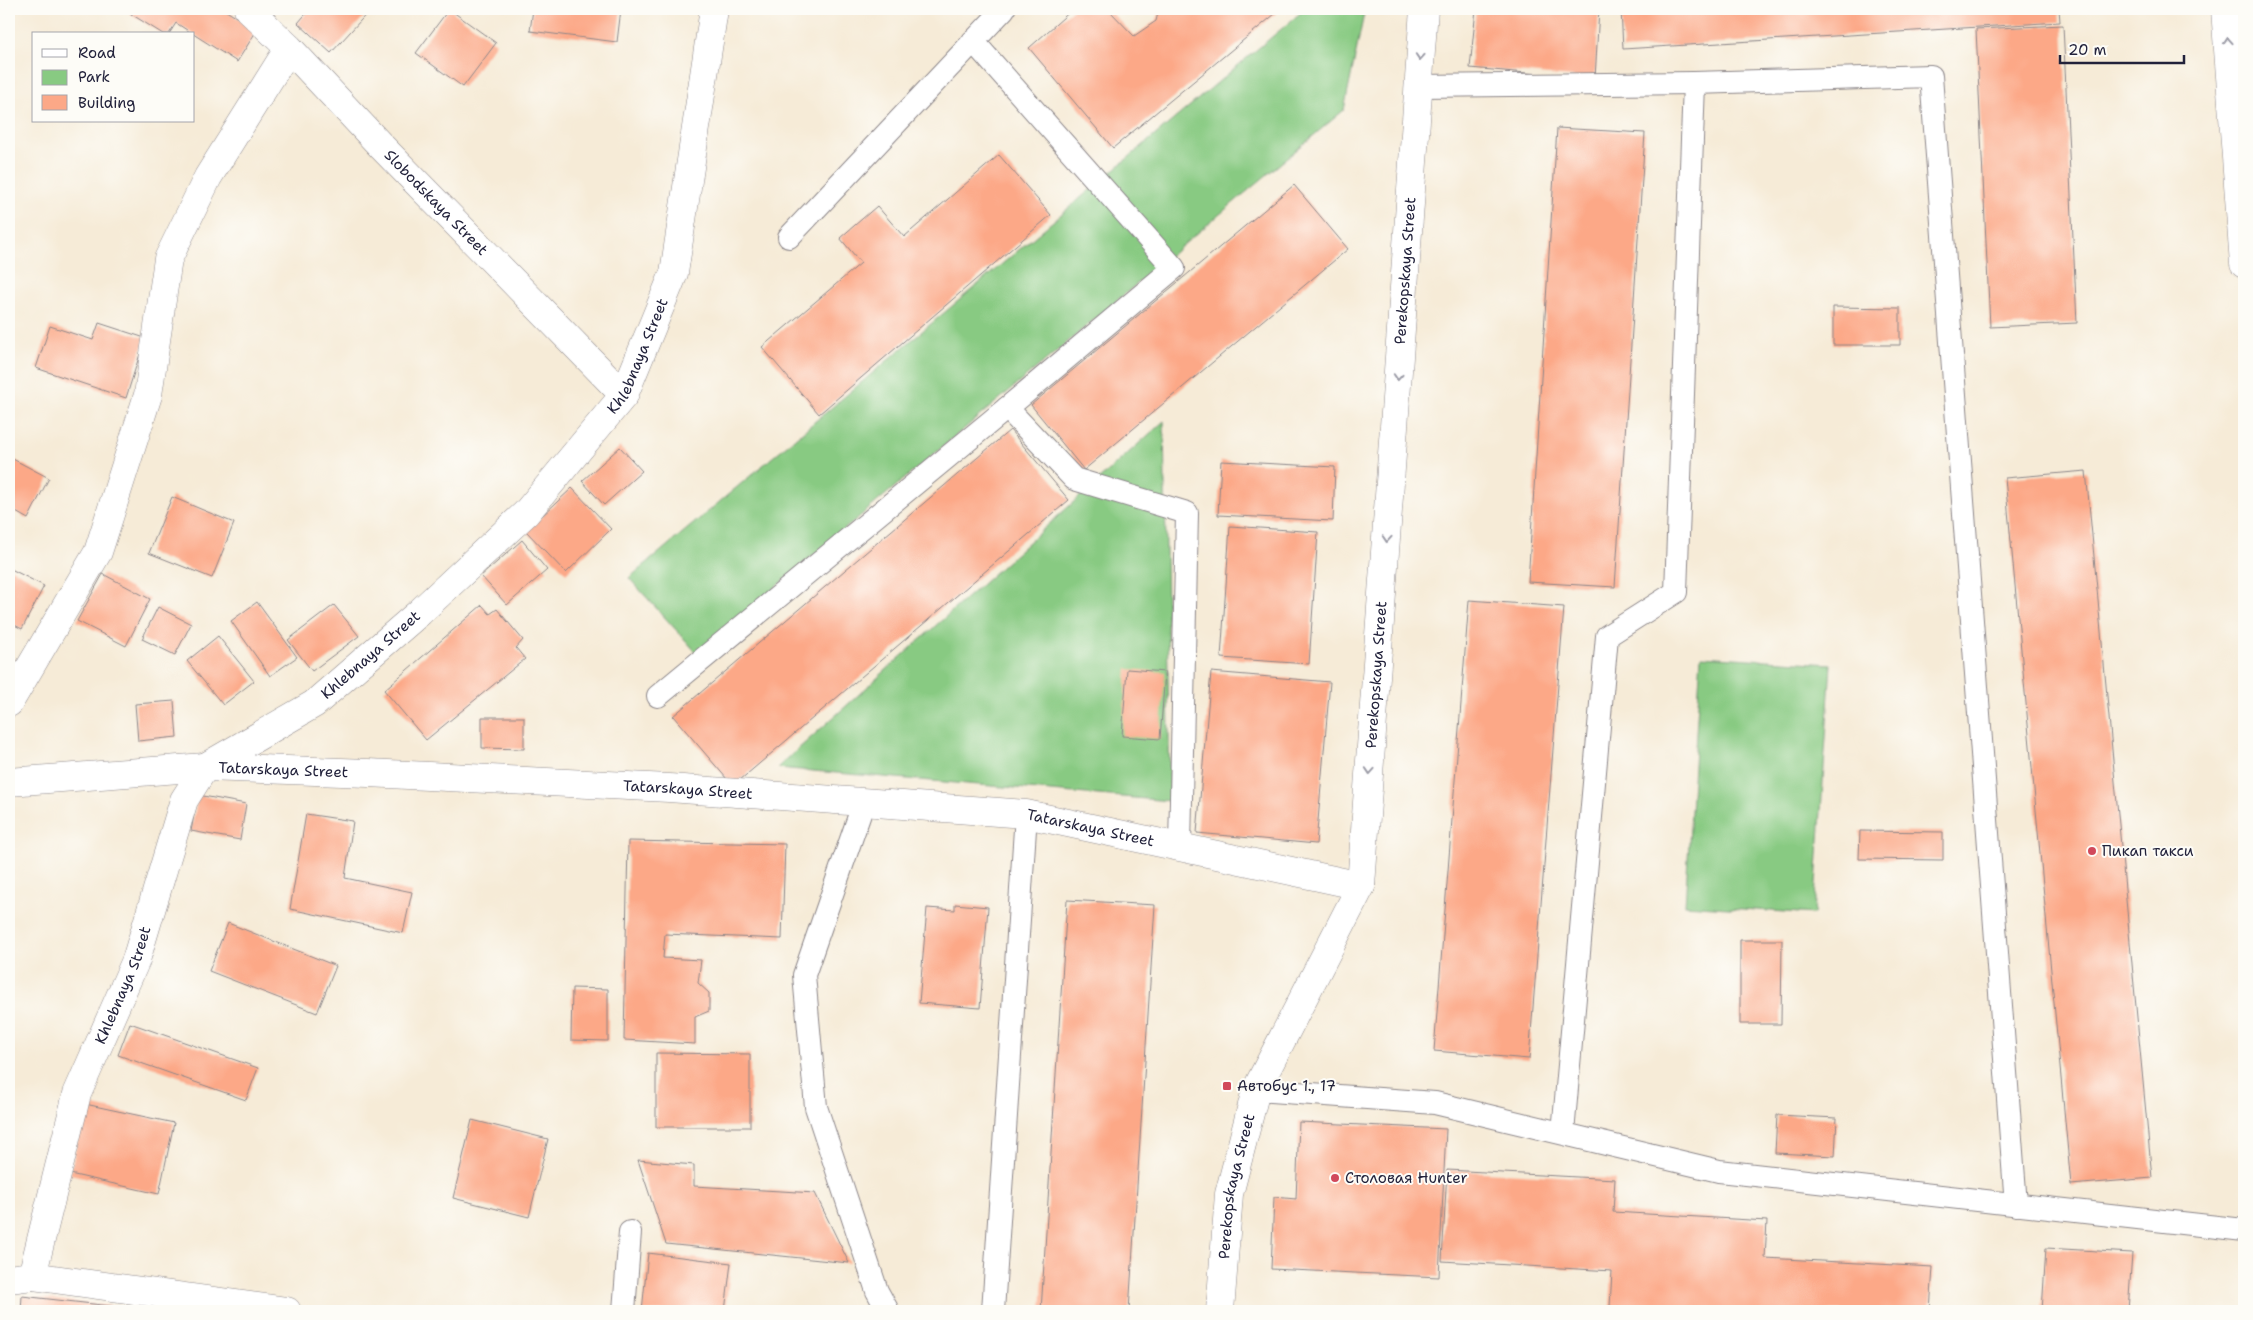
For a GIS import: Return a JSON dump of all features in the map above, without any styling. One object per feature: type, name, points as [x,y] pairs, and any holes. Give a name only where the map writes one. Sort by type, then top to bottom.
[{"type":"street","name":"Slobodskaya Street","points":[[248,9],[289,48],[624,395]]},
{"type":"street","name":"Khlebnaya Street","points":[[21,1277],[77,1094],[136,960],[184,800],[205,767],[314,704],[420,612],[526,513],[624,395],[674,273],[714,9]]},
{"type":"street","name":"Perekopskaya Street","points":[[1220,1311],[1229,1194],[1256,1090],[1361,886],[1424,9]]},
{"type":"street","points":[[2226,9],[2244,264]]},
{"type":"street","points":[[9,703],[98,552],[148,395],[168,259],[208,177],[289,48]]},
{"type":"street","name":"Tatarskaya Street","points":[[9,782],[205,767],[669,788],[1026,814],[1361,886]]},
{"type":"street","points":[[21,1277],[287,1311]]},
{"type":"lane","points":[[790,237],[1004,9]]},
{"type":"lane","points":[[658,696],[1174,268],[974,41]]},
{"type":"lane","points":[[1418,86],[1694,84],[1931,76],[2016,1205]]},
{"type":"lane","points":[[1563,1133],[1607,636],[1676,592],[1694,84]]},
{"type":"lane","points":[[1007,408],[1074,479],[1187,513],[1180,847]]},
{"type":"lane","points":[[864,802],[804,975],[816,1107],[877,1291],[888,1311]]},
{"type":"lane","points":[[993,1311],[1026,814]]},
{"type":"lane","points":[[1256,1090],[1435,1103],[1719,1171],[2244,1230]]},
{"type":"lane","points":[[624,1311],[630,1232]]},
{"type":"green space","points":[[1305,9],[1365,9],[1344,110],[697,653],[629,578]]},
{"type":"green space","points":[[1164,421],[1170,801],[777,768]]},
{"type":"green space","points":[[1701,656],[1831,664],[1814,914],[1685,905]]},
{"type":"building","points":[[123,9],[223,9],[257,30],[237,62],[195,35],[195,32],[190,32],[176,23],[170,32],[160,32]]},
{"type":"building","points":[[310,9],[371,9],[331,53],[298,23]]},
{"type":"building","points":[[449,9],[496,43],[463,87],[416,53]]},
{"type":"building","points":[[533,9],[621,9],[617,42],[530,31]]},
{"type":"building","points":[[1073,9],[1108,9],[1134,36],[1156,21],[1159,9],[1281,9],[1113,148],[1029,48]]},
{"type":"building","points":[[1476,9],[1599,9],[1595,79],[1470,68]]},
{"type":"building","points":[[1621,9],[2059,9],[2060,22],[1623,49]]},
{"type":"building","points":[[2063,25],[2077,323],[1990,327],[1976,29]]},
{"type":"building","points":[[1557,128],[1645,133],[1615,587],[1528,582]]},
{"type":"building","points":[[999,155],[1051,215],[819,414],[762,347],[861,263],[840,238],[877,206],[904,237]]},
{"type":"building","points":[[1294,185],[1348,249],[1084,470],[1031,405]]},
{"type":"building","points":[[1833,307],[1900,308],[1900,345],[1833,345]]},
{"type":"building","points":[[99,323],[145,338],[126,398],[36,368],[50,326],[93,340]]},
{"type":"building","points":[[1010,430],[1069,500],[733,786],[673,716]]},
{"type":"building","points":[[620,447],[642,471],[604,505],[582,481]]},
{"type":"building","points":[[9,457],[49,478],[28,519],[9,508]]},
{"type":"building","points":[[1221,461],[1335,467],[1333,521],[1218,515]]},
{"type":"building","points":[[2086,471],[2152,1178],[2071,1185],[2005,478]]},
{"type":"building","points":[[572,488],[611,529],[566,573],[526,531]]},
{"type":"building","points":[[172,497],[234,523],[212,578],[149,553]]},
{"type":"building","points":[[1230,526],[1318,532],[1309,664],[1221,658]]},
{"type":"building","points":[[522,540],[547,570],[507,605],[481,576]]},
{"type":"building","points":[[9,568],[44,586],[22,629],[9,622]]},
{"type":"building","points":[[103,574],[150,599],[126,646],[77,621]]},
{"type":"building","points":[[1469,600],[1564,607],[1529,1059],[1434,1051]]},
{"type":"building","points":[[257,602],[297,657],[270,676],[231,621]]},
{"type":"building","points":[[334,605],[359,636],[312,671],[288,640]]},
{"type":"building","points":[[482,605],[490,614],[497,609],[523,640],[516,648],[525,659],[426,740],[384,690]]},
{"type":"building","points":[[158,607],[191,624],[175,655],[142,639]]},
{"type":"building","points":[[218,636],[254,681],[223,705],[187,661]]},
{"type":"building","points":[[1127,669],[1165,672],[1160,739],[1122,736]]},
{"type":"building","points":[[1211,672],[1330,682],[1316,844],[1197,833]]},
{"type":"building","points":[[174,701],[177,737],[138,741],[135,704]]},
{"type":"building","points":[[482,717],[524,717],[524,749],[482,748]]},
{"type":"building","points":[[198,795],[246,804],[240,840],[191,831]]},
{"type":"building","points":[[306,814],[353,821],[345,878],[412,892],[403,933],[290,909]]},
{"type":"building","points":[[1860,831],[1943,832],[1943,860],[1859,859]]},
{"type":"building","points":[[628,841],[785,844],[782,939],[665,934],[663,958],[701,960],[698,983],[709,993],[709,1011],[695,1017],[695,1044],[624,1040]]},
{"type":"building","points":[[1067,900],[1155,905],[1129,1311],[1041,1311]]},
{"type":"building","points":[[955,904],[988,907],[980,1008],[919,1003],[927,908],[955,910]]},
{"type":"building","points":[[228,923],[336,966],[317,1013],[209,971]]},
{"type":"building","points":[[1740,940],[1782,940],[1781,1024],[1740,1024]]},
{"type":"building","points":[[572,988],[608,989],[608,1041],[571,1040]]},
{"type":"building","points":[[130,1023],[258,1068],[246,1100],[118,1055]]},
{"type":"building","points":[[656,1053],[750,1054],[750,1127],[656,1127]]},
{"type":"building","points":[[85,1104],[174,1123],[159,1194],[70,1174]]},
{"type":"building","points":[[1777,1115],[1837,1118],[1835,1156],[1775,1153]]},
{"type":"building","points":[[472,1120],[548,1139],[529,1217],[453,1198]]},
{"type":"building","points":[[1299,1122],[1446,1129],[1439,1277],[1271,1269],[1274,1197],[1296,1199]]},
{"type":"building","points":[[638,1160],[694,1165],[694,1186],[815,1193],[849,1263],[666,1244]]},
{"type":"building","points":[[1447,1170],[1615,1179],[1613,1212],[1767,1221],[1765,1258],[1933,1267],[1930,1311],[1683,1311],[1610,1307],[1612,1271],[1442,1261]]},
{"type":"building","points":[[2046,1248],[2132,1253],[2128,1311],[2042,1311]]},
{"type":"building","points":[[648,1253],[731,1263],[725,1311],[642,1311]]},
{"type":"building","points":[[22,1296],[146,1310],[146,1311],[21,1311]]},
{"type":"place","name":"Пикап такси","points":[[2092,851]]},
{"type":"place","name":"Автобус 1., 17","points":[[1227,1086]]},
{"type":"place","name":"Столовая Hunter","points":[[1335,1178]]}]
